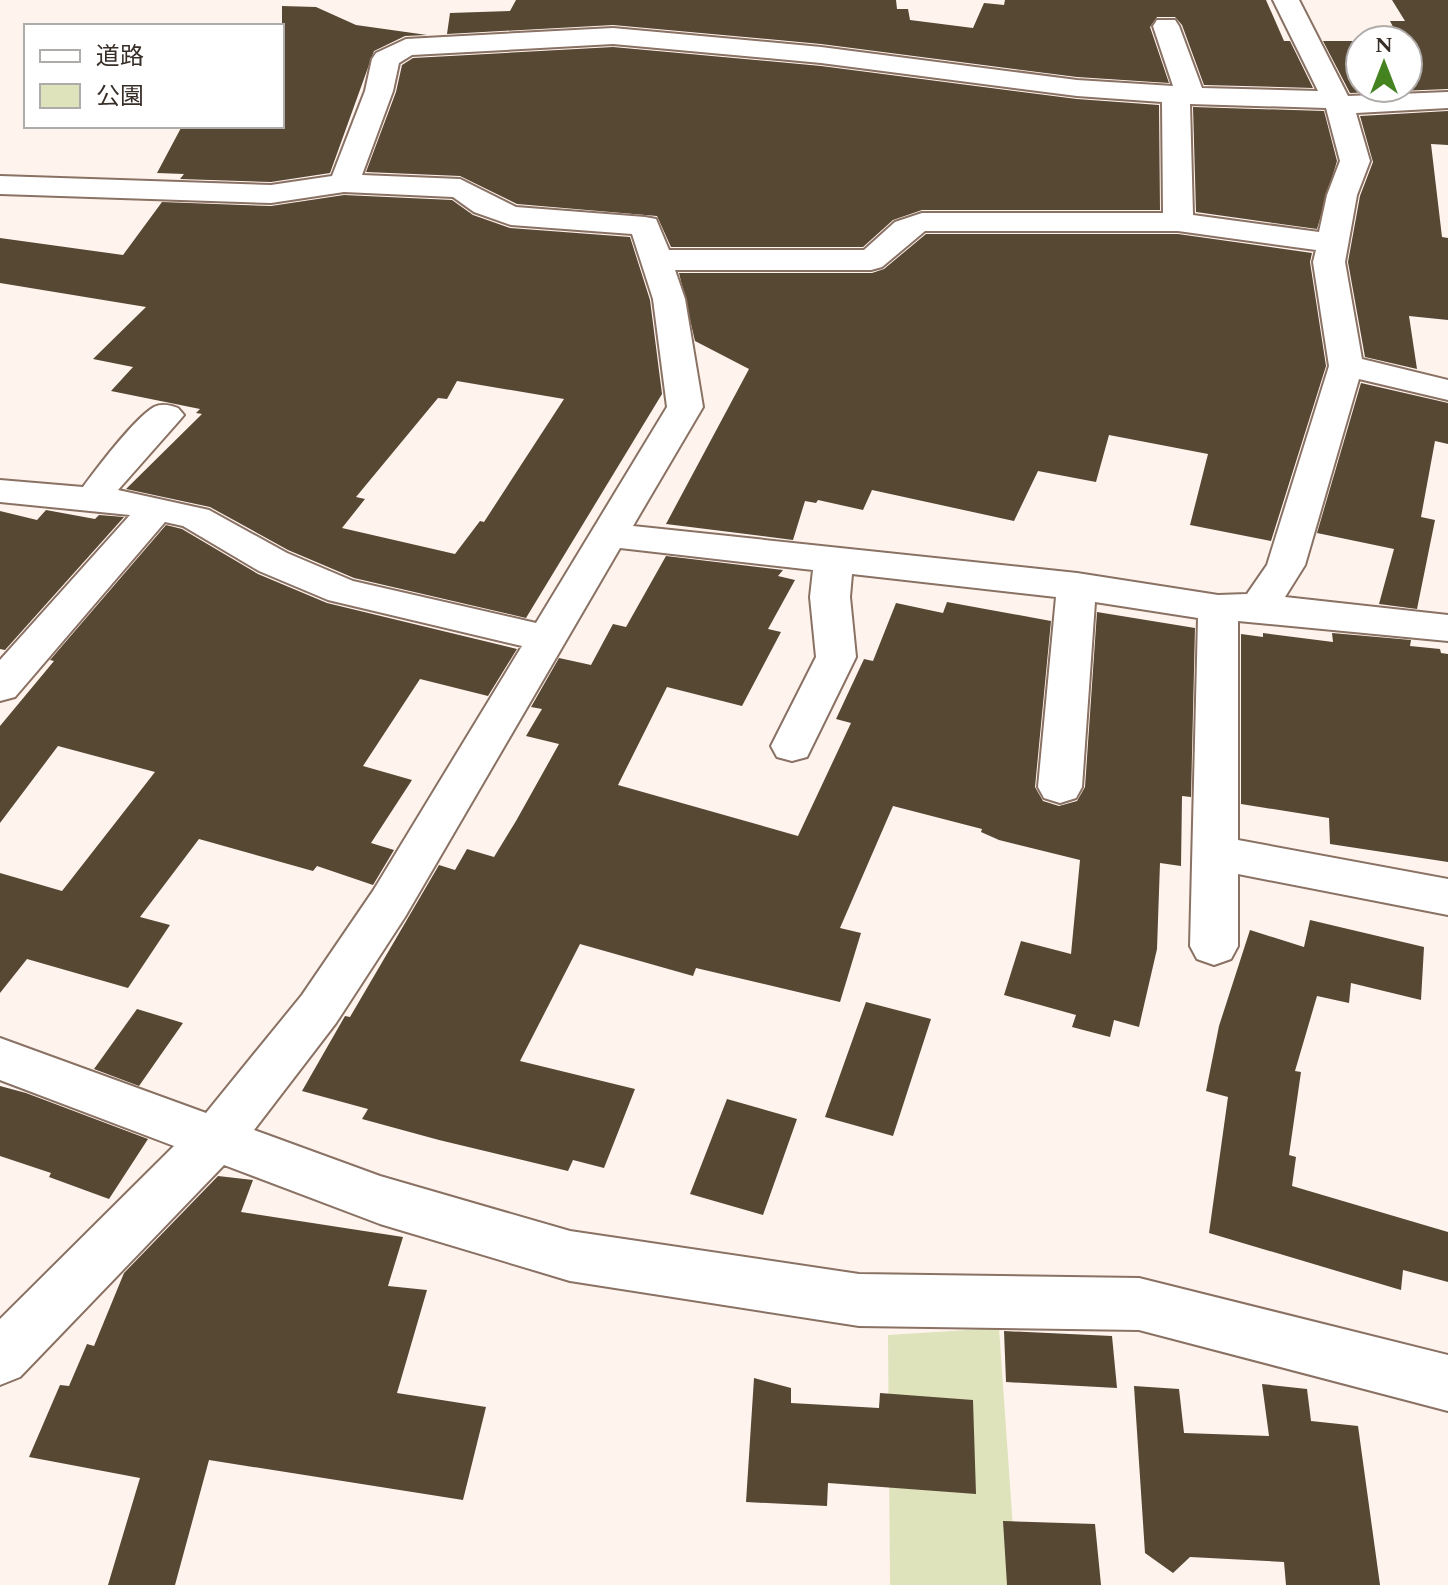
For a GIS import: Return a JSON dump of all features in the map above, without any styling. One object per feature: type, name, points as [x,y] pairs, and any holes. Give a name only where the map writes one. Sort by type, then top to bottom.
[{"type":"street","points":[[1214,946],[1215,854],[1238,607],[1286,565],[1346,366],[1329,262],[1331,243],[1355,161],[1353,144],[1338,102],[1286,0]]},
{"type":"street","points":[[1166,26],[1183,95],[1178,222]]},
{"type":"street","points":[[344,183],[379,91],[376,52],[406,47],[613,36],[821,55],[1077,88],[1338,102],[1448,100]]},
{"type":"street","points":[[0,185],[271,194],[344,183],[460,188],[485,206],[511,216],[645,226],[669,299],[685,407],[389,904],[337,983],[217,1138],[0,1358]]},
{"type":"street","points":[[656,260],[871,260],[889,248],[902,228],[922,222],[1178,222],[1331,243]]},
{"type":"street","points":[[1346,366],[1448,390]]},
{"type":"street","points":[[92,501],[114,470],[166,415]]},
{"type":"street","points":[[0,491],[157,508],[196,518],[273,562],[342,591],[548,639]]},
{"type":"street","points":[[0,687],[157,508]]},
{"type":"street","points":[[607,535],[1448,628]]},
{"type":"street","points":[[792,746],[836,657],[830,597],[834,559]]},
{"type":"street","points":[[1060,787],[1077,586]]},
{"type":"street","points":[[1215,854],[1293,865],[1448,897]]},
{"type":"street","points":[[0,1059],[380,1200],[570,1256],[859,1300],[1139,1304],[1448,1383]]},
{"type":"green space","points":[[999,1328],[1017,1585],[890,1585],[888,1335]]},
{"type":"building","points":[[516,0],[896,0],[897,9],[908,9],[910,20],[973,28],[984,3],[1004,5],[1005,0],[1266,0],[1284,41],[1290,41],[1313,88],[1204,85],[1182,25],[1175,17],[1157,17],[1150,27],[1169,83],[1077,77],[821,44],[613,25],[447,34],[450,13],[510,11]]},
{"type":"building","points":[[1392,0],[1448,0],[1448,89],[1424,90],[1424,24],[1392,24],[1390,21],[1405,21]]},
{"type":"building","points":[[282,6],[316,7],[356,25],[427,35],[405,36],[374,51],[330,173],[271,182],[180,179],[184,174],[157,173],[181,128],[284,128]]},
{"type":"building","points":[[1323,41],[1344,41],[1344,81]]},
{"type":"building","points":[[613,47],[821,66],[1077,99],[1159,105],[1160,210],[922,210],[893,220],[863,247],[671,247],[657,216],[517,204],[460,176],[366,172],[396,92],[402,65],[413,58]]},
{"type":"building","points":[[1193,107],[1324,111],[1337,161],[1317,229],[1196,212]]},
{"type":"building","points":[[1448,111],[1448,145],[1431,144],[1442,237],[1448,238],[1448,320],[1409,316],[1417,369],[1365,357],[1348,262],[1360,196],[1373,162],[1360,116]]},
{"type":"building","points":[[344,195],[452,200],[473,215],[510,228],[630,237],[650,300],[662,394],[526,618],[354,578],[288,550],[210,507],[126,489],[202,414],[196,413],[200,409],[111,391],[133,367],[93,359],[146,307],[0,283],[0,238],[123,255],[162,202],[271,206]],"holes":[[[457,381],[564,399],[484,522],[480,521],[455,554],[342,528],[365,499],[356,497],[438,398],[447,399]]]},
{"type":"building","points":[[926,234],[1178,234],[1312,253],[1310,262],[1326,366],[1271,541],[1190,525],[1208,454],[1109,435],[1096,482],[1038,471],[1014,521],[872,490],[863,510],[818,500],[816,503],[805,501],[793,540],[666,524],[749,369],[695,341],[679,273],[872,273],[884,269]]},
{"type":"building","points":[[1361,383],[1448,403],[1448,444],[1435,441],[1421,517],[1435,520],[1417,609],[1379,604],[1394,549],[1317,533]]},
{"type":"building","points":[[46,510],[95,519],[99,515],[124,517],[5,650],[0,649],[0,511],[37,520]]},
{"type":"building","points":[[166,525],[182,529],[258,574],[327,603],[517,649],[488,696],[420,679],[363,766],[412,780],[371,843],[394,850],[373,885],[317,866],[313,871],[199,839],[140,917],[170,925],[128,988],[27,959],[0,993],[0,873],[62,891],[155,772],[58,746],[0,823],[0,726],[54,661],[50,660]]},
{"type":"building","points":[[666,556],[783,570],[778,576],[795,580],[768,629],[781,632],[742,706],[667,687],[618,785],[798,836],[851,723],[836,719],[864,659],[873,661],[896,603],[943,613],[947,602],[1051,621],[1035,787],[1043,801],[1059,806],[1077,801],[1085,787],[1097,612],[1195,628],[1191,797],[1182,796],[1181,866],[1160,863],[1157,949],[1139,1027],[1114,1020],[1110,1037],[1072,1027],[1076,1015],[1004,995],[1021,941],[1071,954],[1080,860],[999,840],[981,832],[982,829],[893,806],[840,928],[861,933],[840,1002],[696,968],[693,976],[580,944],[520,1061],[635,1089],[604,1168],[573,1160],[568,1171],[439,1140],[362,1119],[368,1109],[302,1091],[345,1016],[350,1017],[439,865],[455,870],[467,849],[494,857],[516,821],[559,744],[526,736],[542,709],[531,707],[559,658],[591,665],[613,624],[626,627]]},
{"type":"building","points":[[1263,633],[1333,642],[1332,633],[1411,640],[1410,646],[1440,649],[1441,653],[1448,654],[1448,862],[1330,844],[1329,818],[1241,804],[1241,634],[1263,637]]},
{"type":"building","points":[[1310,920],[1424,947],[1421,1000],[1351,983],[1349,1003],[1317,996],[1295,1071],[1301,1072],[1289,1155],[1296,1157],[1292,1186],[1448,1232],[1448,1282],[1403,1270],[1401,1290],[1209,1233],[1228,1097],[1206,1091],[1219,1026],[1250,930],[1304,947]]},
{"type":"building","points":[[866,1002],[931,1019],[893,1136],[825,1117]]},
{"type":"building","points":[[137,1009],[183,1023],[139,1086],[94,1069]]},
{"type":"building","points":[[0,1086],[148,1139],[109,1199],[49,1177],[51,1173],[0,1156]]},
{"type":"building","points":[[727,1099],[797,1119],[763,1215],[690,1194]]},
{"type":"building","points":[[218,1176],[253,1180],[241,1212],[403,1237],[388,1286],[427,1290],[397,1393],[486,1407],[463,1500],[209,1460],[175,1585],[108,1585],[140,1478],[29,1457],[60,1385],[69,1386],[87,1344],[94,1346],[124,1273]]},
{"type":"building","points":[[1004,1331],[1112,1336],[1117,1388],[1006,1382]]},
{"type":"building","points":[[754,1378],[791,1388],[791,1403],[879,1408],[880,1393],[973,1400],[976,1494],[828,1483],[827,1506],[746,1502]]},
{"type":"building","points":[[1262,1384],[1307,1389],[1311,1421],[1358,1426],[1380,1585],[1286,1585],[1284,1562],[1190,1557],[1173,1573],[1145,1553],[1134,1386],[1179,1389],[1184,1433],[1269,1436]]},
{"type":"building","points":[[1003,1521],[1095,1524],[1101,1585],[1007,1585]]}]
